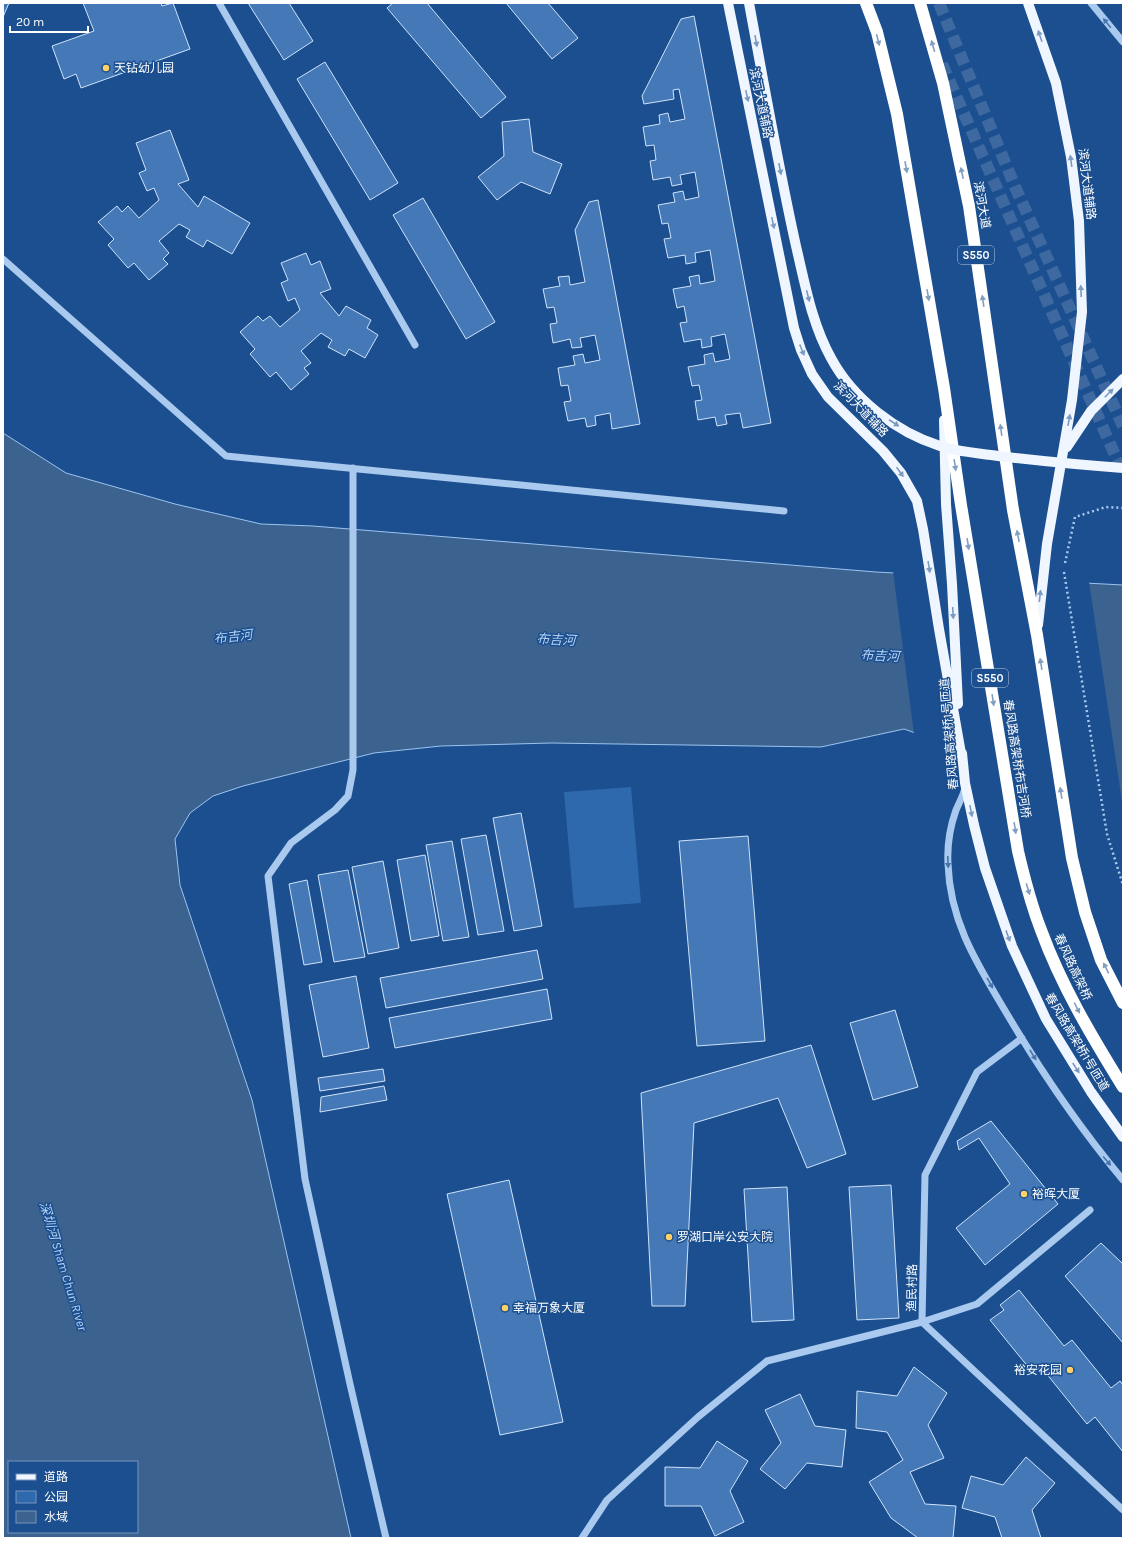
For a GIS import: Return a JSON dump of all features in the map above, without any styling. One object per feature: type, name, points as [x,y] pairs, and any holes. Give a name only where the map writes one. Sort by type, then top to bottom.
[{"type":"highway","name":"S550","points":[[866,3],[877,32],[896,114],[944,388]]},
{"type":"highway","name":"滨河大道","points":[[920,3],[943,83],[969,206],[1013,510],[1036,635]]},
{"type":"highway","name":"春风路高架桥布吉河桥","points":[[944,388],[961,505],[1018,851]]},
{"type":"highway","name":"S550","points":[[1036,635],[1072,858],[1085,912],[1101,960],[1123,1003]]},
{"type":"highway","name":"春风路高架桥","points":[[1018,851],[1024,879],[1041,930],[1063,981],[1090,1034],[1123,1086]]},
{"type":"main road","name":"滨河大道辅路","points":[[728,3],[794,328],[801,350],[812,374],[828,397],[883,451],[901,473],[917,501],[962,759]]},
{"type":"main road","points":[[749,3],[786,202],[815,324],[831,359],[849,386],[878,413],[910,434],[940,446],[1021,459],[1123,468]]},
{"type":"main road","name":"滨河大道辅路","points":[[1028,3],[1056,83],[1071,157],[1079,221],[1082,312],[1072,400],[1047,544],[1036,635]]},
{"type":"main road","points":[[1052,514],[1065,450],[1073,436],[1092,411],[1123,380]]},
{"type":"main road","name":"春风路高架桥1号匝道","points":[[944,388],[946,504],[962,759],[965,783],[974,825],[985,868],[1012,946],[1030,986],[1046,1019],[1066,1052],[1123,1137]]},
{"type":"street","points":[[219,3],[415,345]]},
{"type":"street","points":[[1092,3],[1123,42]]},
{"type":"street","points":[[3,259],[226,456],[784,511]]},
{"type":"street","points":[[353,468],[352,770],[348,796],[335,810],[291,843],[268,876],[305,1179],[350,1384],[386,1538]]},
{"type":"street","points":[[965,783],[964,791],[952,822],[948,850],[951,896],[958,921],[968,943],[998,998],[1022,1038],[1079,1125],[1123,1180]]},
{"type":"street","name":"渔民村路","points":[[1022,1038],[977,1072],[925,1175],[922,1322],[1123,1510]]},
{"type":"street","points":[[582,1538],[607,1500],[698,1417],[767,1361],[922,1322],[977,1304],[1090,1210]]},
{"type":"path","points":[[1065,563],[1074,517],[1106,507],[1123,508]]},
{"type":"path","points":[[1064,571],[1107,834],[1123,885]]},
{"type":"green space","points":[[631,787],[641,903],[574,908],[564,792]]},
{"type":"water","points":[[3,433],[66,473],[175,504],[261,524],[313,526],[876,572],[1123,585],[1123,806],[904,729],[821,747],[551,743],[441,746],[374,753],[243,786],[213,796],[190,813],[175,839],[180,885],[252,1100],[351,1538],[3,1538]]},
{"type":"pier","points":[[893,571],[1089,582],[1123,808],[914,734]]},
{"type":"building","points":[[3,3],[9,3],[3,17]]},
{"type":"building","points":[[83,3],[161,3],[162,6],[173,3],[190,49],[81,88],[76,74],[64,79],[52,46],[94,31]]},
{"type":"building","points":[[248,3],[289,3],[313,41],[284,60]]},
{"type":"building","points":[[393,3],[427,3],[506,97],[481,118],[387,8]]},
{"type":"building","points":[[506,3],[548,3],[578,38],[552,59]]},
{"type":"building","points":[[694,16],[771,423],[743,428],[740,413],[725,415],[727,424],[717,426],[715,417],[698,420],[695,401],[702,400],[699,385],[692,386],[688,367],[705,364],[704,355],[713,353],[715,362],[730,359],[725,334],[711,337],[712,346],[702,348],[701,339],[684,342],[680,323],[687,322],[684,306],[677,308],[673,289],[691,286],[689,277],[699,275],[700,284],[715,281],[710,250],[695,253],[696,262],[686,264],[685,255],[668,258],[664,239],[671,238],[668,223],[662,224],[658,205],[675,202],[673,193],[683,191],[685,200],[699,197],[695,172],[680,175],[682,184],[672,186],[670,177],[653,180],[650,161],[656,160],[654,145],[646,146],[643,127],[660,124],[659,115],[668,113],[670,122],[685,119],[679,89],[673,90],[674,99],[644,104],[642,96],[681,19]]},
{"type":"building","points":[[325,62],[398,183],[370,200],[297,79]]},
{"type":"building","points":[[529,119],[533,152],[562,164],[550,194],[521,182],[497,200],[478,177],[504,156],[502,122]]},
{"type":"building","points":[[170,130],[189,180],[178,184],[198,207],[204,196],[250,223],[232,254],[207,240],[203,247],[186,237],[190,230],[179,224],[159,241],[169,253],[163,259],[168,264],[149,280],[134,263],[128,268],[108,245],[114,239],[98,222],[117,206],[122,212],[128,206],[139,218],[159,200],[154,188],[147,191],[139,173],[146,170],[136,143]]},
{"type":"building","points":[[423,198],[495,322],[466,339],[393,215]]},
{"type":"building","points":[[598,200],[640,424],[612,429],[610,413],[595,416],[596,425],[587,427],[585,418],[568,421],[564,402],[571,401],[568,385],[561,386],[558,368],[575,365],[573,356],[583,354],[585,363],[600,360],[595,335],[580,338],[582,347],[572,348],[570,339],[553,343],[550,324],[557,323],[554,307],[547,308],[543,289],[560,286],[558,277],[569,276],[570,285],[585,282],[575,230],[589,202]]},
{"type":"building","points":[[306,253],[311,265],[320,261],[331,289],[320,293],[339,316],[346,306],[371,320],[367,328],[378,335],[365,358],[349,349],[345,356],[328,347],[332,340],[321,333],[301,351],[311,363],[304,368],[309,374],[291,390],[276,372],[270,377],[250,354],[255,349],[240,332],[258,316],[263,321],[270,316],[280,327],[300,310],[295,298],[288,301],[281,283],[288,280],[281,263]]},
{"type":"building","points":[[521,813],[542,926],[514,931],[493,818]]},
{"type":"building","points":[[486,835],[504,931],[478,935],[461,839]]},
{"type":"building","points":[[748,836],[765,1041],[697,1046],[679,841]]},
{"type":"building","points":[[452,841],[469,937],[443,941],[426,845]]},
{"type":"building","points":[[425,855],[439,936],[411,941],[397,860]]},
{"type":"building","points":[[383,861],[399,948],[368,954],[352,867]]},
{"type":"building","points":[[348,870],[365,957],[334,962],[318,875]]},
{"type":"building","points":[[307,880],[322,962],[304,965],[289,884]]},
{"type":"building","points":[[537,950],[543,979],[386,1008],[380,978]]},
{"type":"building","points":[[356,976],[369,1048],[323,1057],[309,985]]},
{"type":"building","points":[[547,989],[552,1019],[395,1048],[389,1018]]},
{"type":"building","points":[[895,1010],[918,1087],[873,1100],[850,1023]]},
{"type":"building","name":"罗湖口岸公安大院","points":[[811,1045],[846,1154],[807,1168],[778,1098],[694,1123],[685,1306],[652,1306],[641,1093]]},
{"type":"building","points":[[383,1069],[385,1081],[320,1091],[318,1078]]},
{"type":"building","points":[[384,1086],[387,1100],[320,1112],[321,1097]]},
{"type":"building","name":"裕晖大厦","points":[[991,1121],[1058,1204],[985,1265],[956,1228],[1010,1184],[979,1138],[959,1150],[957,1141]]},
{"type":"building","name":"幸福万象大厦","points":[[509,1180],[563,1422],[500,1435],[447,1194]]},
{"type":"building","points":[[891,1185],[899,1318],[857,1320],[849,1187]]},
{"type":"building","points":[[787,1187],[794,1320],[752,1322],[744,1189]]},
{"type":"building","points":[[1101,1243],[1123,1264],[1123,1343],[1065,1276]]},
{"type":"building","name":"裕安花园","points":[[1019,1290],[1064,1346],[1072,1340],[1111,1388],[1120,1381],[1123,1385],[1123,1452],[1095,1417],[1087,1424],[1041,1367],[1033,1373],[990,1320],[1004,1310],[1000,1305]]},
{"type":"building","points":[[914,1367],[947,1393],[928,1425],[944,1458],[910,1472],[925,1504],[956,1506],[953,1538],[918,1538],[891,1518],[869,1482],[903,1460],[887,1432],[856,1428],[857,1391],[897,1396]]},
{"type":"building","points":[[800,1394],[815,1426],[846,1430],[842,1467],[807,1463],[785,1489],[760,1469],[781,1443],[765,1410]]},
{"type":"building","points":[[717,1441],[748,1461],[730,1491],[744,1522],[715,1536],[701,1506],[665,1506],[665,1467],[700,1468]]},
{"type":"building","points":[[1026,1457],[1055,1483],[1032,1510],[1041,1538],[1002,1538],[995,1517],[962,1508],[971,1476],[1003,1485]]},
{"type":"tunnel","points":[[939,3],[1016,189],[1123,426]]},
{"type":"tunnel","points":[[942,64],[1123,473]]},
{"type":"place","name":"天钻幼儿园","points":[[106,68]]},
{"type":"place","name":"裕晖大厦","points":[[1024,1194]]},
{"type":"place","name":"罗湖口岸公安大院","points":[[669,1237]]},
{"type":"place","name":"幸福万象大厦","points":[[505,1308]]},
{"type":"place","name":"裕安花园","points":[[1070,1370]]},
{"type":"water label","name":"布吉河","points":[[233,636]]},
{"type":"water label","name":"布吉河","points":[[556,639]]},
{"type":"water label","name":"布吉河","points":[[880,655]]},
{"type":"water label","name":"深圳河 Sham Chun River","points":[[64,1266]]}]
